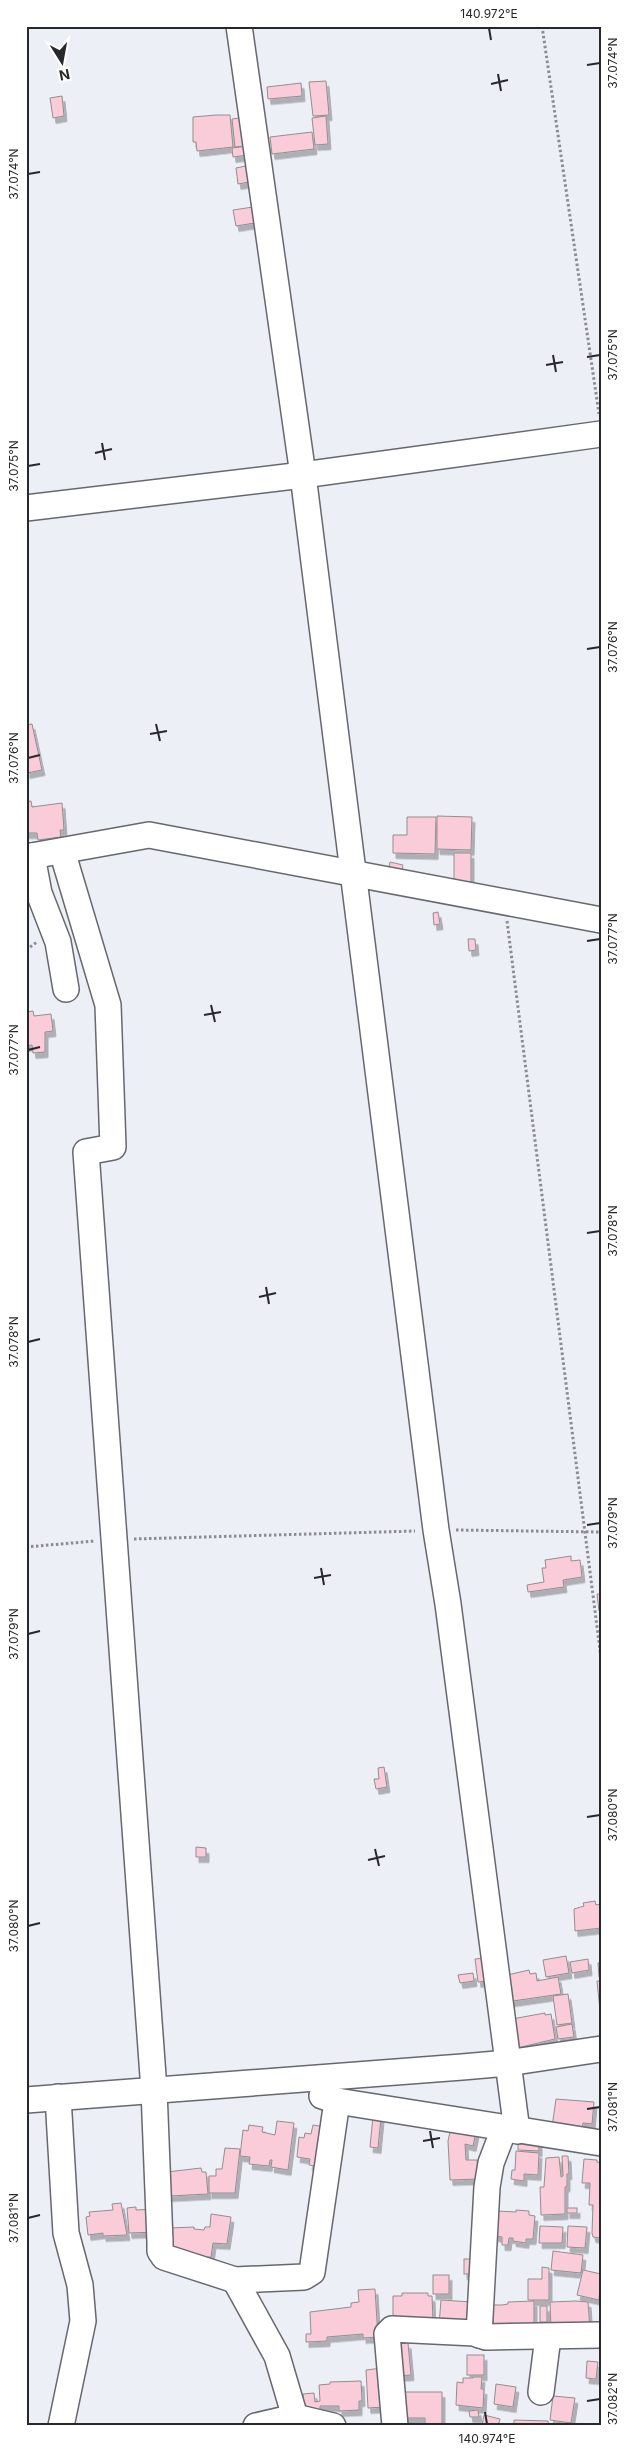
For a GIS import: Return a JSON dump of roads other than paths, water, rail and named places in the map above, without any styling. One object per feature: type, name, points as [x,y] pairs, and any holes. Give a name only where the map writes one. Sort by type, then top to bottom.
[{"type":"street","points":[[239,26],[304,475],[352,874],[436,1530],[448,1604],[508,2063],[510,2130],[491,2164],[487,2187],[479,2335]]},
{"type":"street","points":[[26,508],[304,475],[601,434]]},
{"type":"street","points":[[66,989],[58,942],[39,893],[29,856],[149,835],[601,920]]},
{"type":"street","points":[[62,850],[108,1005],[112,1147],[86,1152],[154,2090],[160,2251],[171,2260],[236,2280],[304,2277],[312,2272],[337,2101]]},
{"type":"street","points":[[26,2100],[508,2063],[601,2048]]},
{"type":"street","points":[[274,2081],[337,2101],[601,2143]]},
{"type":"street","points":[[58,2097],[66,2233],[80,2285],[83,2321],[61,2426]]},
{"type":"street","points":[[236,2280],[277,2356],[293,2421]]},
{"type":"street","points":[[395,2426],[387,2334],[392,2329],[486,2337],[601,2335]]},
{"type":"street","points":[[541,2392],[548,2337]]},
{"type":"street","points":[[256,2426],[293,2421],[332,2426]]}]
